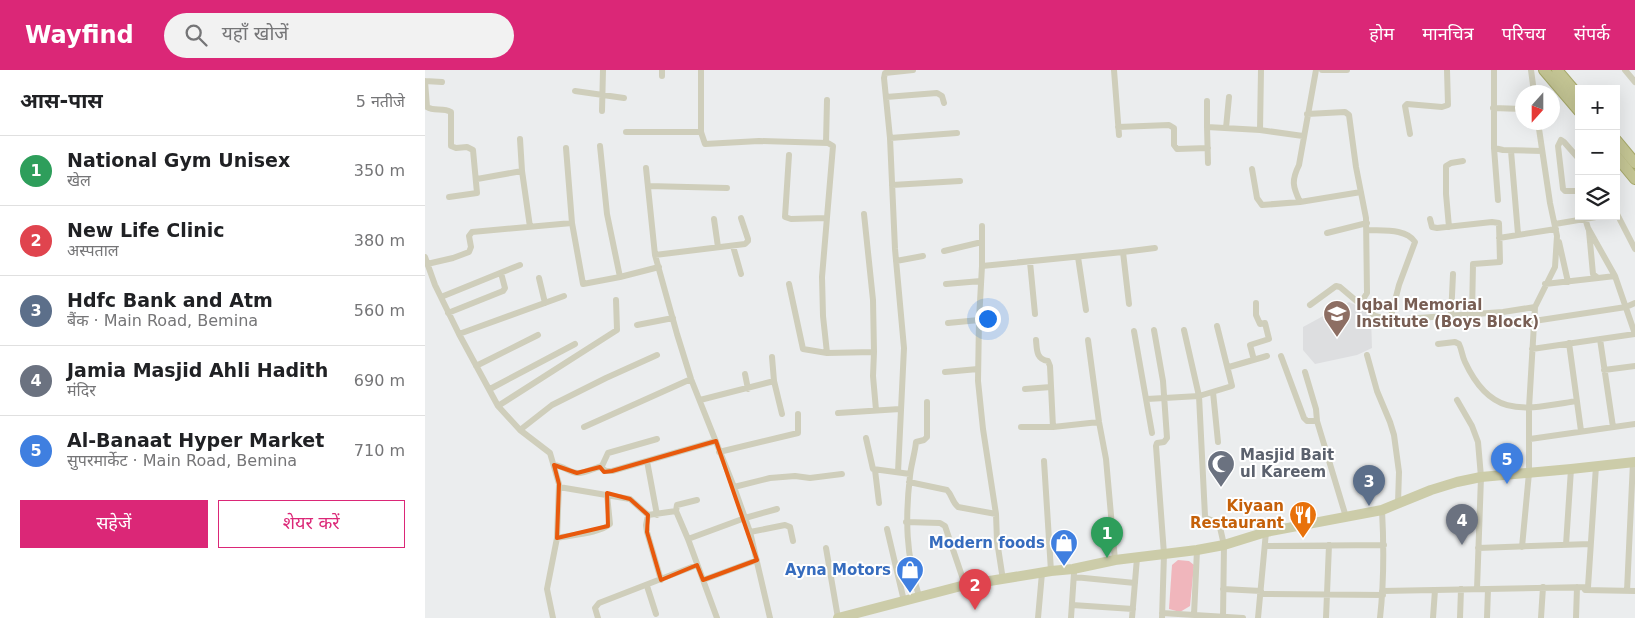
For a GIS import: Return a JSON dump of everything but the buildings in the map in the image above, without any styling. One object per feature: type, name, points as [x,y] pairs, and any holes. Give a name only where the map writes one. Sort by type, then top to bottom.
[{"type":"highway","points":[[1544,70],[1575,106]]},
{"type":"highway","points":[[1557,70],[1575,91]]},
{"type":"highway","points":[[1620,145],[1635,163]]},
{"type":"highway","points":[[1620,161],[1635,179]]},
{"type":"main road","points":[[838,618],[919,596],[965,586],[1047,572],[1074,573],[1115,560],[1224,545],[1266,532],[1382,510],[1445,485],[1481,477],[1634,462]]},
{"type":"street","points":[[601,112],[603,70]]},
{"type":"street","points":[[701,70],[701,132],[705,144],[709,146],[759,141],[830,143],[833,146],[822,277],[823,316],[827,353]]},
{"type":"street","points":[[898,472],[904,348],[890,138],[884,78],[885,73],[913,70]]},
{"type":"street","points":[[1114,70],[1119,135]]},
{"type":"street","points":[[1260,130],[1261,70]]},
{"type":"street","points":[[1300,202],[1294,189],[1293,181],[1299,165],[1316,70]]},
{"type":"street","points":[[1322,70],[1347,70]]},
{"type":"street","points":[[1410,134],[1405,106],[1407,104],[1442,107],[1447,105],[1447,70]]},
{"type":"street","points":[[1494,70],[1494,148],[1498,200]]},
{"type":"street","points":[[1531,70],[1533,85]]},
{"type":"street","points":[[1625,70],[1635,82]]},
{"type":"street","points":[[442,82],[425,82],[427,107],[431,110],[451,112],[451,146],[471,149],[478,189],[476,194],[449,197]]},
{"type":"street","points":[[575,90],[624,98]]},
{"type":"street","points":[[886,97],[939,93],[943,96],[944,103]]},
{"type":"street","points":[[1226,128],[1229,97]]},
{"type":"street","points":[[826,143],[827,100]]},
{"type":"street","points":[[1207,101],[1208,163]]},
{"type":"street","points":[[1493,108],[1515,109]]},
{"type":"street","points":[[1307,114],[1347,112],[1367,227],[1367,293],[1360,304]]},
{"type":"street","points":[[1118,127],[1169,125],[1174,128],[1174,145],[1177,149],[1208,148]]},
{"type":"street","points":[[1207,127],[1260,130],[1303,136]]},
{"type":"street","points":[[1539,130],[1550,203],[1568,282]]},
{"type":"street","points":[[626,132],[701,132]]},
{"type":"street","points":[[890,138],[957,133]]},
{"type":"street","points":[[520,139],[522,171],[530,227]]},
{"type":"street","points":[[1575,154],[1564,142],[1561,140],[1559,142],[1563,188],[1565,191],[1575,191]]},
{"type":"street","points":[[600,146],[607,214],[620,277]]},
{"type":"street","points":[[565,148],[572,223],[583,284],[659,267]]},
{"type":"street","points":[[1494,148],[1511,151],[1542,151]]},
{"type":"street","points":[[1511,151],[1518,234]]},
{"type":"street","points":[[789,155],[785,217],[791,219],[826,218]]},
{"type":"street","points":[[1449,227],[1446,166],[1463,161]]},
{"type":"street","points":[[646,168],[655,255],[691,379],[745,518],[770,618]]},
{"type":"street","points":[[1252,169],[1257,198],[1262,206],[1361,192]]},
{"type":"street","points":[[477,179],[522,171]]},
{"type":"street","points":[[892,185],[960,181]]},
{"type":"street","points":[[648,186],[727,188]]},
{"type":"street","points":[[864,214],[873,300],[875,352],[873,376],[876,410]]},
{"type":"street","points":[[655,255],[745,244],[748,241],[741,218]]},
{"type":"street","points":[[1431,219],[1433,227],[1499,223],[1500,262],[1473,264],[1473,315]]},
{"type":"street","points":[[714,220],[718,248]]},
{"type":"street","points":[[1499,238],[1556,229],[1580,220]]},
{"type":"street","points":[[1533,349],[1635,334],[1615,276],[1586,220]]},
{"type":"street","points":[[1620,220],[1635,249]]},
{"type":"street","points":[[553,618],[547,589],[557,538],[559,487],[551,453],[521,430],[499,406],[448,312],[426,260],[453,258],[469,252],[471,247],[469,236],[472,232],[572,223]]},
{"type":"street","points":[[982,226],[978,369],[983,429],[996,514],[997,541],[1003,580]]},
{"type":"street","points":[[1327,234],[1367,227],[1409,235],[1415,242],[1399,285],[1390,320]]},
{"type":"street","points":[[1589,228],[1593,274],[1598,278]]},
{"type":"street","points":[[1522,547],[1529,473],[1529,408],[1535,307],[1555,267],[1556,229]]},
{"type":"street","points":[[944,251],[981,242]]},
{"type":"street","points":[[733,246],[741,274]]},
{"type":"street","points":[[982,266],[1155,248]]},
{"type":"street","points":[[1123,252],[1129,304]]},
{"type":"street","points":[[897,261],[923,256]]},
{"type":"street","points":[[1078,257],[1086,310]]},
{"type":"street","points":[[1030,262],[1035,314]]},
{"type":"street","points":[[441,297],[520,266]]},
{"type":"street","points":[[448,312],[503,291],[505,288],[501,272]]},
{"type":"street","points":[[1451,317],[1453,274]]},
{"type":"street","points":[[1545,284],[1615,276]]},
{"type":"street","points":[[539,278],[545,303]]},
{"type":"street","points":[[946,284],[981,281]]},
{"type":"street","points":[[789,284],[803,350],[827,353],[875,352]]},
{"type":"street","points":[[1310,305],[1336,286],[1340,287],[1375,316],[1390,320],[1451,317],[1535,307]]},
{"type":"street","points":[[459,334],[564,296]]},
{"type":"street","points":[[499,406],[617,330],[616,300]]},
{"type":"street","points":[[1254,360],[1250,345],[1269,339],[1265,323],[1260,324],[1256,315],[1255,303]]},
{"type":"street","points":[[1534,321],[1626,307],[1635,303]]},
{"type":"street","points":[[637,325],[673,318]]},
{"type":"street","points":[[948,323],[979,320]]},
{"type":"street","points":[[1147,399],[1199,396],[1232,386],[1229,367],[1217,326]]},
{"type":"street","points":[[1154,330],[1165,399],[1167,438],[1164,442],[1157,442],[1156,446],[1164,554],[1162,615],[1243,618]]},
{"type":"street","points":[[1184,330],[1199,396],[1205,516],[1219,523],[1224,545],[1223,617]]},
{"type":"street","points":[[1135,331],[1152,433]]},
{"type":"street","points":[[476,366],[538,335]]},
{"type":"street","points":[[1600,339],[1613,427]]},
{"type":"street","points":[[1036,340],[1038,356],[1041,360],[1049,362],[1053,427]]},
{"type":"street","points":[[1088,340],[1106,459],[1115,560]]},
{"type":"street","points":[[1438,344],[1455,342],[1459,344],[1465,362],[1480,387],[1495,401],[1503,405],[1529,408],[1577,401]]},
{"type":"street","points":[[1569,343],[1581,431]]},
{"type":"street","points":[[490,389],[575,344]]},
{"type":"street","points":[[521,430],[553,405],[605,378],[657,355]]},
{"type":"street","points":[[1229,367],[1267,356]]},
{"type":"street","points":[[1281,356],[1304,418],[1307,421],[1317,421]]},
{"type":"street","points":[[1367,356],[1377,391],[1394,435],[1399,472],[1398,503]]},
{"type":"street","points":[[771,357],[774,381],[782,414]]},
{"type":"street","points":[[1604,370],[1635,366]]},
{"type":"street","points":[[945,372],[978,369]]},
{"type":"street","points":[[1305,372],[1316,409],[1317,421],[1346,517]]},
{"type":"street","points":[[745,374],[748,388]]},
{"type":"street","points":[[585,427],[691,379]]},
{"type":"street","points":[[700,400],[774,381]]},
{"type":"street","points":[[1025,389],[1051,387]]},
{"type":"street","points":[[1213,392],[1218,442]]},
{"type":"street","points":[[1457,400],[1476,433],[1481,477],[1477,589]]},
{"type":"street","points":[[919,596],[909,560],[906,522],[916,442],[926,438],[927,402]]},
{"type":"street","points":[[838,413],[900,410]]},
{"type":"street","points":[[719,452],[798,433],[798,414]]},
{"type":"street","points":[[1021,428],[1099,422]]},
{"type":"street","points":[[1529,439],[1635,424]]},
{"type":"street","points":[[866,438],[871,467],[875,470],[898,472],[947,490],[958,507],[996,514]]},
{"type":"street","points":[[554,465],[562,466],[578,473],[602,466],[608,453],[657,439]]},
{"type":"street","points":[[600,467],[605,472],[612,471],[715,440]]},
{"type":"street","points":[[647,461],[657,515]]},
{"type":"street","points":[[1038,617],[1047,572],[1043,461]]},
{"type":"street","points":[[1627,591],[1634,462]]},
{"type":"street","points":[[1596,466],[1587,587],[1585,590],[1635,591]]},
{"type":"street","points":[[1565,545],[1571,469]]},
{"type":"street","points":[[875,470],[879,503]]},
{"type":"street","points":[[734,487],[770,478],[795,476],[810,478],[842,474]]},
{"type":"street","points":[[559,487],[630,499],[649,515],[676,511]]},
{"type":"street","points":[[557,538],[608,526],[607,494]]},
{"type":"street","points":[[697,500],[677,505],[676,511],[717,618]]},
{"type":"street","points":[[688,539],[745,518],[777,510]]},
{"type":"street","points":[[1380,618],[1384,545],[1382,510]]},
{"type":"street","points":[[649,515],[646,525],[647,532],[661,580]]},
{"type":"street","points":[[906,522],[940,523],[945,526],[965,586]]},
{"type":"street","points":[[749,532],[785,526],[790,528],[793,541]]},
{"type":"street","points":[[887,529],[904,601]]},
{"type":"street","points":[[1258,618],[1266,532]]},
{"type":"street","points":[[1478,548],[1590,544]]},
{"type":"street","points":[[1326,618],[1329,545]]},
{"type":"street","points":[[1266,546],[1384,545]]},
{"type":"street","points":[[826,548],[838,618]]},
{"type":"street","points":[[1194,615],[1197,550]]},
{"type":"street","points":[[1132,618],[1137,558]]},
{"type":"street","points":[[703,580],[757,560]]},
{"type":"street","points":[[598,618],[595,608],[597,605],[697,565]]},
{"type":"street","points":[[1071,618],[1074,573],[1135,583]]},
{"type":"street","points":[[647,586],[656,614]]},
{"type":"street","points":[[1541,618],[1543,587]]},
{"type":"street","points":[[1576,618],[1577,587]]},
{"type":"street","points":[[1223,589],[1261,593],[1327,594],[1587,587]]},
{"type":"street","points":[[1460,618],[1461,589]]},
{"type":"street","points":[[1487,618],[1488,589]]},
{"type":"street","points":[[1433,618],[1435,590]]},
{"type":"street","points":[[1072,605],[1133,610]]},
{"type":"highlighted area","points":[[716,441],[757,560],[703,580],[697,565],[661,580],[647,532],[648,515],[630,499],[607,493],[608,526],[557,538],[559,484],[554,465],[577,473],[600,467],[604,472],[612,471]]},
{"type":"shaded area","name":"Iqbal Memorial Institute (Boys Block)","points":[[1349,302],[1364,309],[1371,318],[1372,348],[1357,355],[1315,364],[1303,350],[1303,327]]},
{"type":"shaded area","points":[[1178,560],[1189,561],[1194,565],[1190,606],[1180,612],[1169,609],[1172,565]]},
{"type":"place","name":"Iqbal Memorial Institute (Boys Block)","points":[[1337,338]]},
{"type":"place","name":"Al-Banaat Hyper Market","points":[[1507,484]]},
{"type":"place","name":"Masjid Bait ul Kareem","points":[[1221,488]]},
{"type":"place","name":"Hdfc Bank and Atm","points":[[1369,506]]},
{"type":"place","name":"Kiyaan Restaurant","points":[[1303,539]]},
{"type":"place","name":"Jamia Masjid Ahli Hadith","points":[[1462,545]]},
{"type":"place","name":"National Gym Unisex","points":[[1107,558]]},
{"type":"place","name":"Modern foods","points":[[1064,567]]},
{"type":"place","name":"Ayna Motors","points":[[910,594]]},
{"type":"place","name":"New Life Clinic","points":[[975,610]]}]
